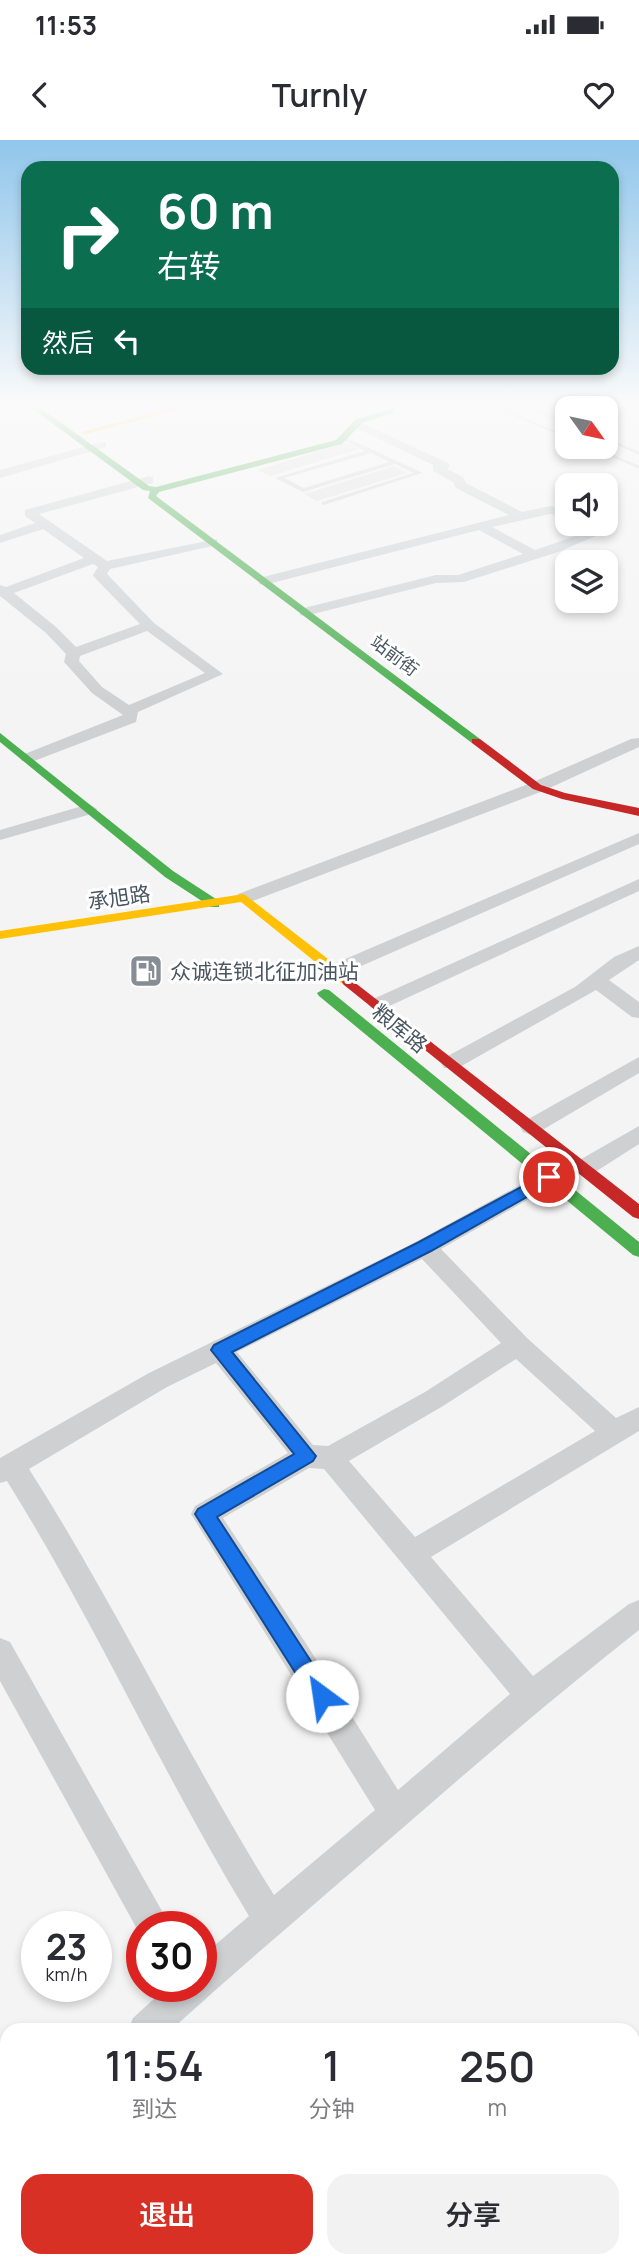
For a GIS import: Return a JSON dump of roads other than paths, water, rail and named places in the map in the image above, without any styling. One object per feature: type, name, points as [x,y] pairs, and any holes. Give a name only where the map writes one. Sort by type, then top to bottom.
[{"type":"main road","name":"站前街","points":[[161,503],[537,787],[562,796],[639,812]]},
{"type":"main road","points":[[0,736],[169,874],[234,920]]},
{"type":"main road","name":"承旭路","points":[[0,935],[244,898]]},
{"type":"main road","name":"粮库路","points":[[244,898],[639,1213]]},
{"type":"main road","name":"粮库路","points":[[306,978],[639,1251]]},
{"type":"street","points":[[61,503],[31,510],[29,513],[86,551],[99,563],[100,575],[149,625],[216,674],[128,711]]},
{"type":"street","points":[[495,503],[520,516]]},
{"type":"street","points":[[264,581],[520,516],[555,511]]},
{"type":"street","points":[[0,539],[45,524]]},
{"type":"street","points":[[482,527],[534,555]]},
{"type":"street","points":[[305,612],[436,579],[459,579],[587,536]]},
{"type":"street","points":[[5,596],[99,563],[212,542]]},
{"type":"street","points":[[5,596],[51,630],[73,653]]},
{"type":"street","points":[[73,653],[149,625]]},
{"type":"street","points":[[28,758],[131,719],[128,711],[97,690],[71,662],[73,653]]},
{"type":"street","points":[[244,898],[537,787],[637,742]]},
{"type":"street","points":[[0,835],[89,809]]},
{"type":"street","points":[[335,970],[639,838]]},
{"type":"street","points":[[377,1004],[639,884]]},
{"type":"street","points":[[451,1063],[556,1006],[597,981],[621,961],[639,952]]},
{"type":"street","points":[[597,981],[639,1012]]},
{"type":"street","points":[[531,1127],[639,1064]]},
{"type":"street","points":[[583,1168],[639,1134]]},
{"type":"street","points":[[271,1921],[212,1823],[149,1702],[40,1507],[6,1469],[158,1380],[425,1247],[549,1177]]},
{"type":"street","points":[[425,1247],[518,1345],[616,1434]]},
{"type":"street","points":[[395,1814],[297,1655],[205,1514],[434,1399],[518,1345]]},
{"type":"street","points":[[220,1350],[413,1553],[531,1696]]},
{"type":"street","points":[[413,1553],[639,1418]]},
{"type":"street","points":[[217,1966],[531,1696],[639,1613]]},
{"type":"street","points":[[0,1652],[145,1911]]},
{"type":"street","points":[[153,2023],[175,2002]]},
{"type":"place","name":"众诚连锁北征加油站","points":[[146,971]]}]
